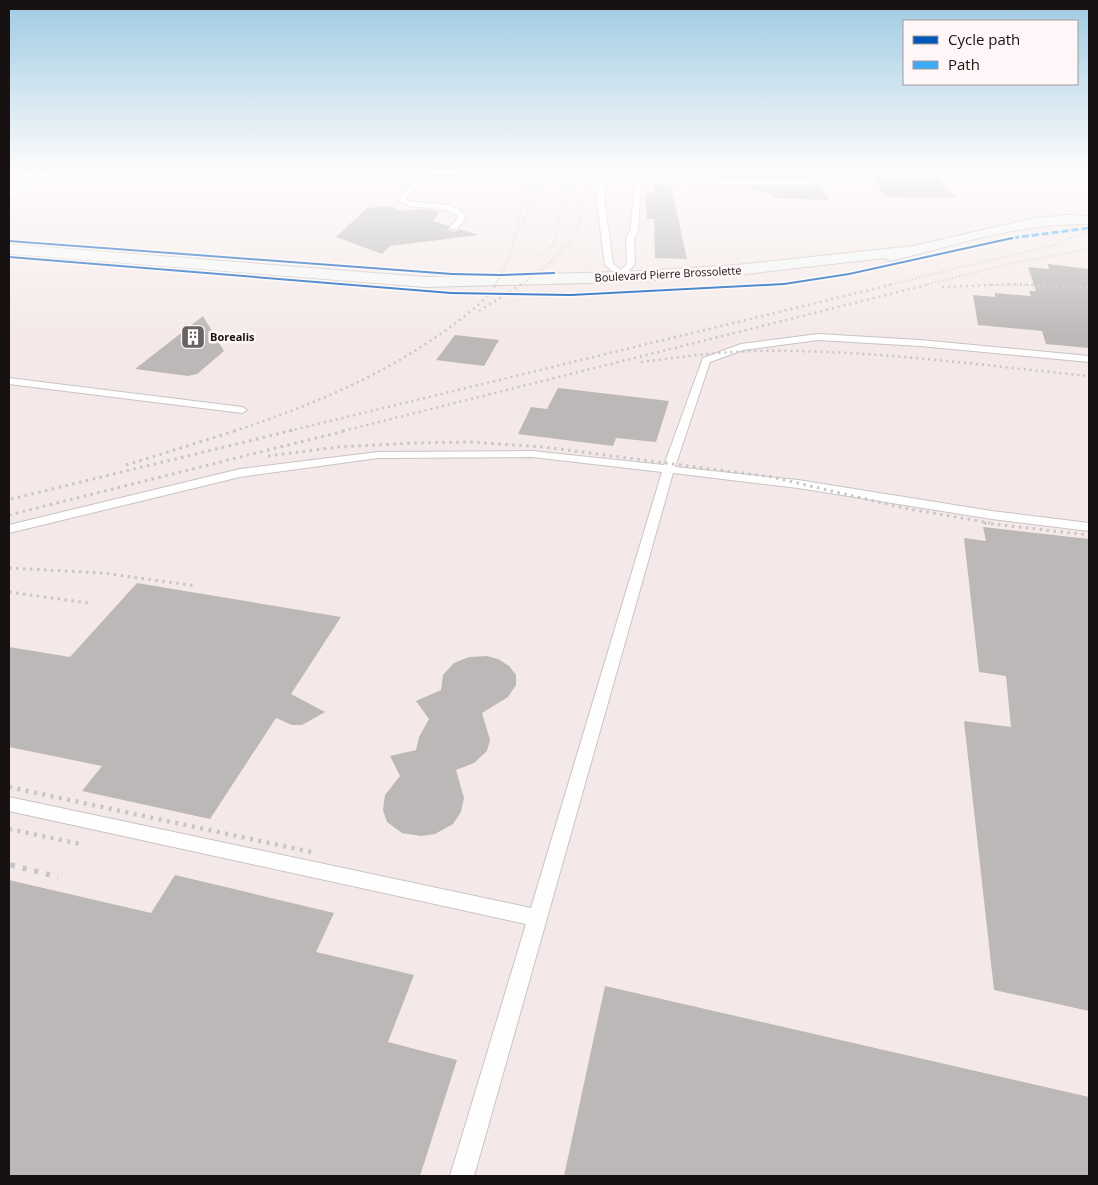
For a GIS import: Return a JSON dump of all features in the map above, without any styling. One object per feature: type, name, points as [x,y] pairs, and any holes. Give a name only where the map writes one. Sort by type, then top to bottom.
[{"type":"main road","name":"Boulevard Pierre Brossolette","points":[[9,249],[492,289],[624,280],[722,284],[766,280],[867,264],[909,250],[1012,227]]},
{"type":"lane","points":[[604,227],[609,265],[624,280],[631,264],[630,238],[634,227]]},
{"type":"lane","points":[[462,1176],[668,470],[706,360],[741,347],[818,337],[920,342],[1089,359]]},
{"type":"lane","points":[[9,381],[242,410]]},
{"type":"lane","points":[[9,529],[240,473],[378,455],[532,454],[798,484],[992,515],[1089,527]]},
{"type":"lane","points":[[9,804],[537,918]]},
{"type":"shaded area","points":[[9,227],[1089,227],[1089,1176],[9,1176]]},
{"type":"building","points":[[346,227],[449,227],[448,230],[455,232],[459,229],[479,235],[390,246],[382,254],[336,237]]},
{"type":"building","points":[[654,227],[680,227],[687,259],[655,258]]},
{"type":"building","points":[[1048,264],[1089,269],[1089,348],[1046,344],[1042,331],[978,325],[973,295],[995,297],[995,293],[1031,296],[1029,291],[1036,291],[1028,267],[1049,269]]},
{"type":"building","points":[[203,316],[224,351],[197,374],[188,376],[135,369]]},
{"type":"building","points":[[455,335],[499,340],[484,366],[436,360]]},
{"type":"building","points":[[558,388],[669,401],[656,442],[616,438],[613,446],[518,434],[531,407],[547,409]]},
{"type":"building","points":[[983,527],[1089,539],[1089,1011],[994,990],[964,721],[1011,727],[1006,676],[979,672],[964,538],[986,541]]},
{"type":"building","points":[[137,583],[341,617],[291,694],[325,712],[302,725],[292,725],[276,718],[210,819],[82,791],[102,766],[9,747],[9,647],[70,657]]},
{"type":"building","points":[[487,656],[498,659],[509,666],[516,675],[516,685],[508,697],[482,713],[490,740],[487,751],[474,763],[456,770],[464,798],[461,812],[453,824],[435,834],[421,836],[402,833],[387,822],[383,810],[385,795],[400,776],[390,756],[416,750],[419,737],[429,719],[416,701],[441,690],[443,675],[454,663],[469,657]]},
{"type":"building","points":[[175,875],[334,913],[316,952],[414,975],[388,1042],[457,1060],[420,1176],[9,1176],[9,880],[151,913]]},
{"type":"building","points":[[605,986],[1089,1097],[1089,1176],[564,1176]]},
{"type":"railway","points":[[495,285],[508,259],[517,227]]},
{"type":"railway","points":[[541,258],[553,245],[557,227]]},
{"type":"railway","points":[[521,285],[547,266],[569,243],[578,227]]},
{"type":"railway","points":[[888,285],[1053,245],[1089,231]]},
{"type":"railway","points":[[925,285],[1009,264],[1089,249]]},
{"type":"railway","points":[[234,431],[319,400],[373,375],[449,328],[481,302],[496,284]]},
{"type":"railway","points":[[479,311],[522,284]]},
{"type":"railway","points":[[289,431],[894,284]]},
{"type":"railway","points":[[343,431],[930,284]]},
{"type":"railway","points":[[942,287],[992,285]]},
{"type":"railway","points":[[992,285],[1035,285]]},
{"type":"railway","points":[[992,285],[1035,285]]},
{"type":"railway","points":[[1035,285],[1089,288]]},
{"type":"railway","points":[[641,362],[726,352],[797,351],[881,355],[1089,376]]},
{"type":"railway","points":[[126,465],[238,430]]},
{"type":"railway","points":[[11,499],[294,430]]},
{"type":"railway","points":[[9,515],[348,430]]},
{"type":"railway","points":[[268,456],[338,447],[414,443],[470,442],[544,447],[772,477],[904,508],[990,523]]},
{"type":"railway","points":[[984,523],[1089,535]]},
{"type":"railway","points":[[9,568],[103,573],[197,586]]},
{"type":"railway","points":[[9,592],[88,603]]},
{"type":"railway","points":[[9,787],[316,853]]},
{"type":"railway","points":[[9,829],[80,844]]},
{"type":"railway","points":[[9,865],[16,867]]},
{"type":"railway","points":[[11,865],[58,877]]},
{"type":"marked path","points":[[1012,238],[1089,228]]},
{"type":"cycle path","points":[[9,257],[451,293],[571,295],[784,284],[849,274],[1012,238]]},
{"type":"cycle path","points":[[9,241],[452,274],[554,273]]},
{"type":"place","name":"Borealis","points":[[193,337]]}]
